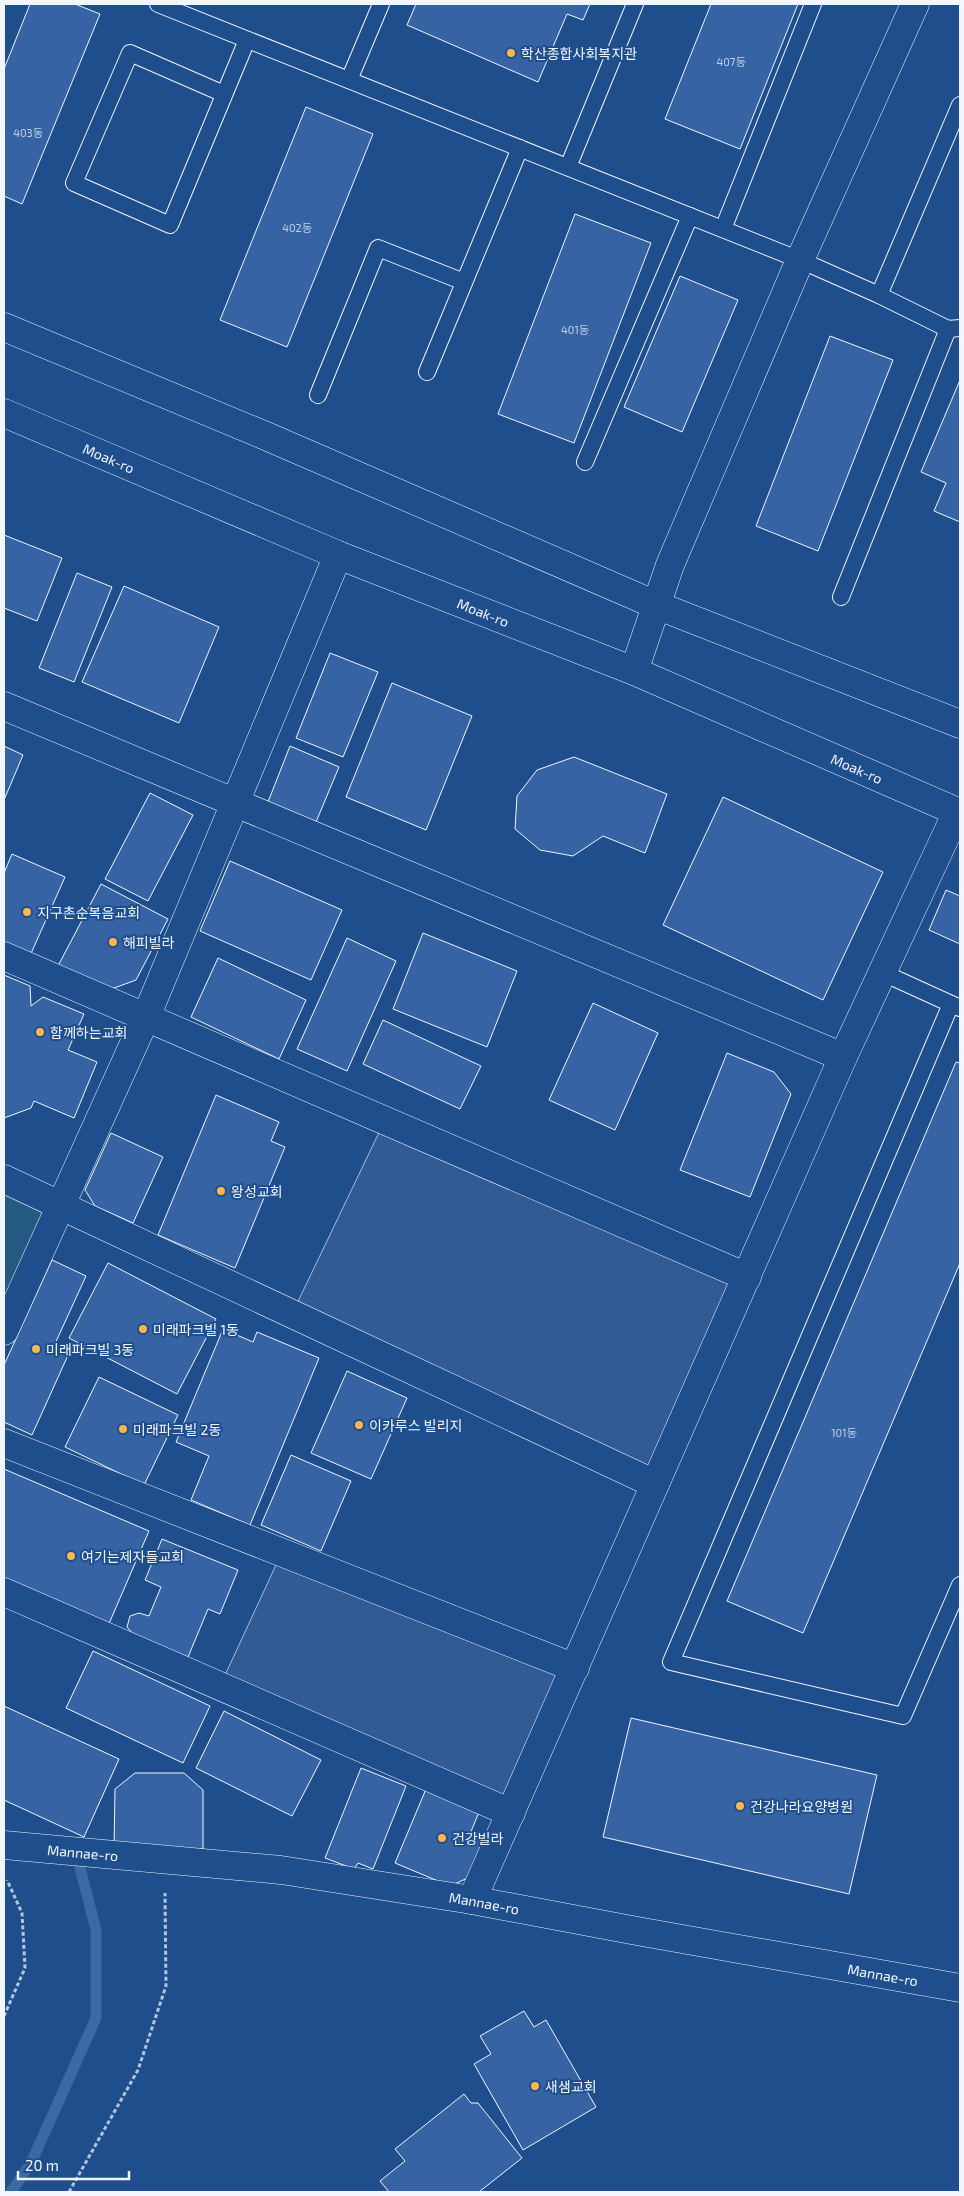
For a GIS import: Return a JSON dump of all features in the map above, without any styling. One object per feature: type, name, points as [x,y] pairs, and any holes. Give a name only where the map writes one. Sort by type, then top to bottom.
[{"type":"street","points":[[634,671],[674,556],[800,260],[914,4]]},
{"type":"street","points":[[4,327],[257,432],[656,605],[960,724]]},
{"type":"street","name":"Moak-ro","points":[[4,413],[338,555],[634,671],[958,813]]},
{"type":"street","points":[[4,1331],[146,1017],[338,555]]},
{"type":"street","points":[[4,706],[235,805],[843,1057]]},
{"type":"street","points":[[472,1900],[881,972],[958,813]]},
{"type":"street","points":[[4,956],[747,1277]]},
{"type":"street","points":[[4,1179],[655,1484]]},
{"type":"street","points":[[4,1443],[575,1668]]},
{"type":"street","points":[[4,1592],[511,1812]]},
{"type":"street","name":"Mannae-ro","points":[[4,1846],[281,1870],[472,1900],[960,1988]]},
{"type":"lane","points":[[158,4],[176,8],[247,40],[800,260],[954,329],[841,597]]},
{"type":"lane","points":[[349,80],[381,4]]},
{"type":"lane","points":[[568,167],[635,4]]},
{"type":"lane","points":[[723,229],[813,4]]},
{"type":"lane","points":[[224,94],[130,53],[74,183],[170,226],[247,40]]},
{"type":"lane","points":[[879,295],[960,104]]},
{"type":"lane","points":[[427,372],[520,148]]},
{"type":"lane","points":[[585,462],[690,216]]},
{"type":"lane","points":[[318,395],[378,248],[464,282]]},
{"type":"lane","points":[[881,972],[956,1006],[671,1662],[903,1716],[960,1585]]},
{"type":"path","points":[[69,2192],[138,2070],[166,1986],[165,1860]]},
{"type":"path","points":[[4,1872],[22,1913],[25,1968],[4,2016]]},
{"type":"shaded area","points":[[385,1120],[747,1277],[655,1484],[292,1314]]},
{"type":"shaded area","points":[[4,1179],[60,1205],[4,1331]]},
{"type":"shaded area","points":[[282,1552],[575,1668],[511,1813],[220,1686]]},
{"type":"building","points":[[30,4],[75,4],[100,14],[22,204],[4,196],[4,69]]},
{"type":"building","name":"학산종합사회복지관","points":[[416,4],[590,4],[583,20],[567,14],[538,82],[407,25]]},
{"type":"building","points":[[711,4],[798,4],[740,149],[665,119]]},
{"type":"building","points":[[306,107],[373,134],[287,347],[220,320]]},
{"type":"building","points":[[575,214],[651,243],[574,443],[498,414]]},
{"type":"building","points":[[680,276],[738,300],[682,432],[624,407]]},
{"type":"building","points":[[830,336],[893,360],[818,551],[756,526]]},
{"type":"building","points":[[960,380],[960,522],[934,511],[946,483],[921,472]]},
{"type":"building","points":[[4,535],[62,558],[37,621],[4,608]]},
{"type":"building","points":[[77,573],[112,587],[74,682],[39,668]]},
{"type":"building","points":[[124,586],[219,627],[179,723],[82,682]]},
{"type":"building","points":[[330,653],[378,672],[343,757],[296,738]]},
{"type":"building","points":[[392,683],[472,716],[426,830],[346,797]]},
{"type":"building","points":[[4,746],[23,755],[4,800]]},
{"type":"building","points":[[290,746],[339,767],[316,822],[268,802]]},
{"type":"building","points":[[574,757],[667,794],[645,853],[603,836],[573,856],[540,850],[515,829],[517,796],[537,770]]},
{"type":"building","points":[[150,793],[193,815],[148,901],[105,879]]},
{"type":"building","points":[[723,797],[883,872],[823,1000],[663,925]]},
{"type":"building","name":"지구촌순복음교회","points":[[12,854],[65,877],[29,958],[4,947],[4,873]]},
{"type":"building","points":[[230,861],[342,910],[311,980],[200,931]]},
{"type":"building","name":"해피빌라","points":[[101,884],[168,919],[136,980],[106,991],[58,966]]},
{"type":"building","points":[[946,890],[960,896],[960,944],[929,930]]},
{"type":"building","points":[[423,933],[517,971],[487,1047],[393,1009]]},
{"type":"building","points":[[347,938],[396,961],[347,1071],[297,1049]]},
{"type":"building","points":[[218,958],[306,1000],[279,1059],[191,1017]]},
{"type":"building","name":"함께하는교회","points":[[4,975],[30,986],[31,1006],[43,997],[84,1014],[68,1050],[97,1062],[74,1118],[34,1101],[31,1108],[4,1118]]},
{"type":"building","points":[[593,1003],[658,1033],[615,1130],[549,1100]]},
{"type":"building","points":[[383,1020],[481,1066],[460,1109],[363,1064]]},
{"type":"building","points":[[727,1053],[774,1072],[791,1094],[750,1197],[680,1170]]},
{"type":"building","points":[[956,1062],[960,1063],[960,1263],[803,1633],[727,1601]]},
{"type":"building","name":"왕성교회","points":[[216,1095],[279,1122],[271,1141],[285,1147],[235,1268],[158,1235]]},
{"type":"building","points":[[111,1133],[163,1157],[133,1223],[95,1206],[85,1190]]},
{"type":"building","name":"미래파크빌 3동","points":[[52,1260],[86,1276],[54,1346],[69,1353],[32,1435],[4,1422],[4,1365]]},
{"type":"building","name":"미래파크빌 1동","points":[[108,1263],[216,1319],[177,1394],[69,1338]]},
{"type":"building","points":[[223,1329],[253,1342],[257,1332],[319,1358],[250,1525],[191,1500],[209,1456],[176,1442]]},
{"type":"building","name":"이카루스 빌리지","points":[[347,1371],[407,1398],[371,1479],[311,1453]]},
{"type":"building","name":"미래파크빌 2동","points":[[99,1377],[178,1415],[144,1485],[65,1447]]},
{"type":"building","points":[[291,1455],[351,1481],[321,1551],[261,1525]]},
{"type":"building","name":"여기는제자들교회","points":[[4,1469],[149,1531],[108,1626],[4,1582]]},
{"type":"building","points":[[162,1539],[238,1570],[220,1614],[208,1609],[188,1657],[134,1635],[127,1627],[130,1616],[139,1613],[149,1616],[161,1587],[145,1580]]},
{"type":"building","points":[[93,1651],[210,1706],[183,1763],[66,1708]]},
{"type":"building","points":[[4,1706],[119,1759],[84,1837],[4,1800]]},
{"type":"building","points":[[224,1711],[321,1760],[292,1816],[196,1768]]},
{"type":"building","name":"건강나라요양병원","points":[[631,1718],[877,1775],[849,1894],[603,1837]]},
{"type":"building","points":[[361,1768],[406,1786],[373,1869],[358,1863],[354,1869],[325,1858]]},
{"type":"building","points":[[135,1773],[184,1773],[203,1790],[203,1849],[114,1848],[115,1789]]},
{"type":"building","name":"건강빌라","points":[[426,1789],[479,1812],[470,1834],[485,1841],[470,1877],[450,1886],[395,1863]]},
{"type":"building","name":"새샘교회","points":[[524,2011],[534,2027],[546,2020],[596,2107],[523,2150],[474,2064],[491,2054],[480,2036]]},
{"type":"building","points":[[464,2094],[471,2103],[478,2103],[522,2158],[479,2192],[389,2192],[380,2181],[405,2161],[395,2149]]},
{"type":"waterway","points":[[11,2192],[31,2163],[96,2018],[96,1930],[76,1852]]},
{"type":"place","name":"학산종합사회복지관","points":[[511,53]]},
{"type":"place","name":"지구촌순복음교회","points":[[27,912]]},
{"type":"place","name":"해피빌라","points":[[113,942]]},
{"type":"place","name":"함께하는교회","points":[[40,1032]]},
{"type":"place","name":"왕성교회","points":[[221,1191]]},
{"type":"place","name":"미래파크빌 1동","points":[[143,1329]]},
{"type":"place","name":"미래파크빌 3동","points":[[36,1349]]},
{"type":"place","name":"이카루스 빌리지","points":[[359,1425]]},
{"type":"place","name":"미래파크빌 2동","points":[[123,1429]]},
{"type":"place","name":"여기는제자들교회","points":[[71,1556]]},
{"type":"place","name":"건강나라요양병원","points":[[740,1806]]},
{"type":"place","name":"건강빌라","points":[[442,1838]]},
{"type":"place","name":"새샘교회","points":[[535,2086]]}]
